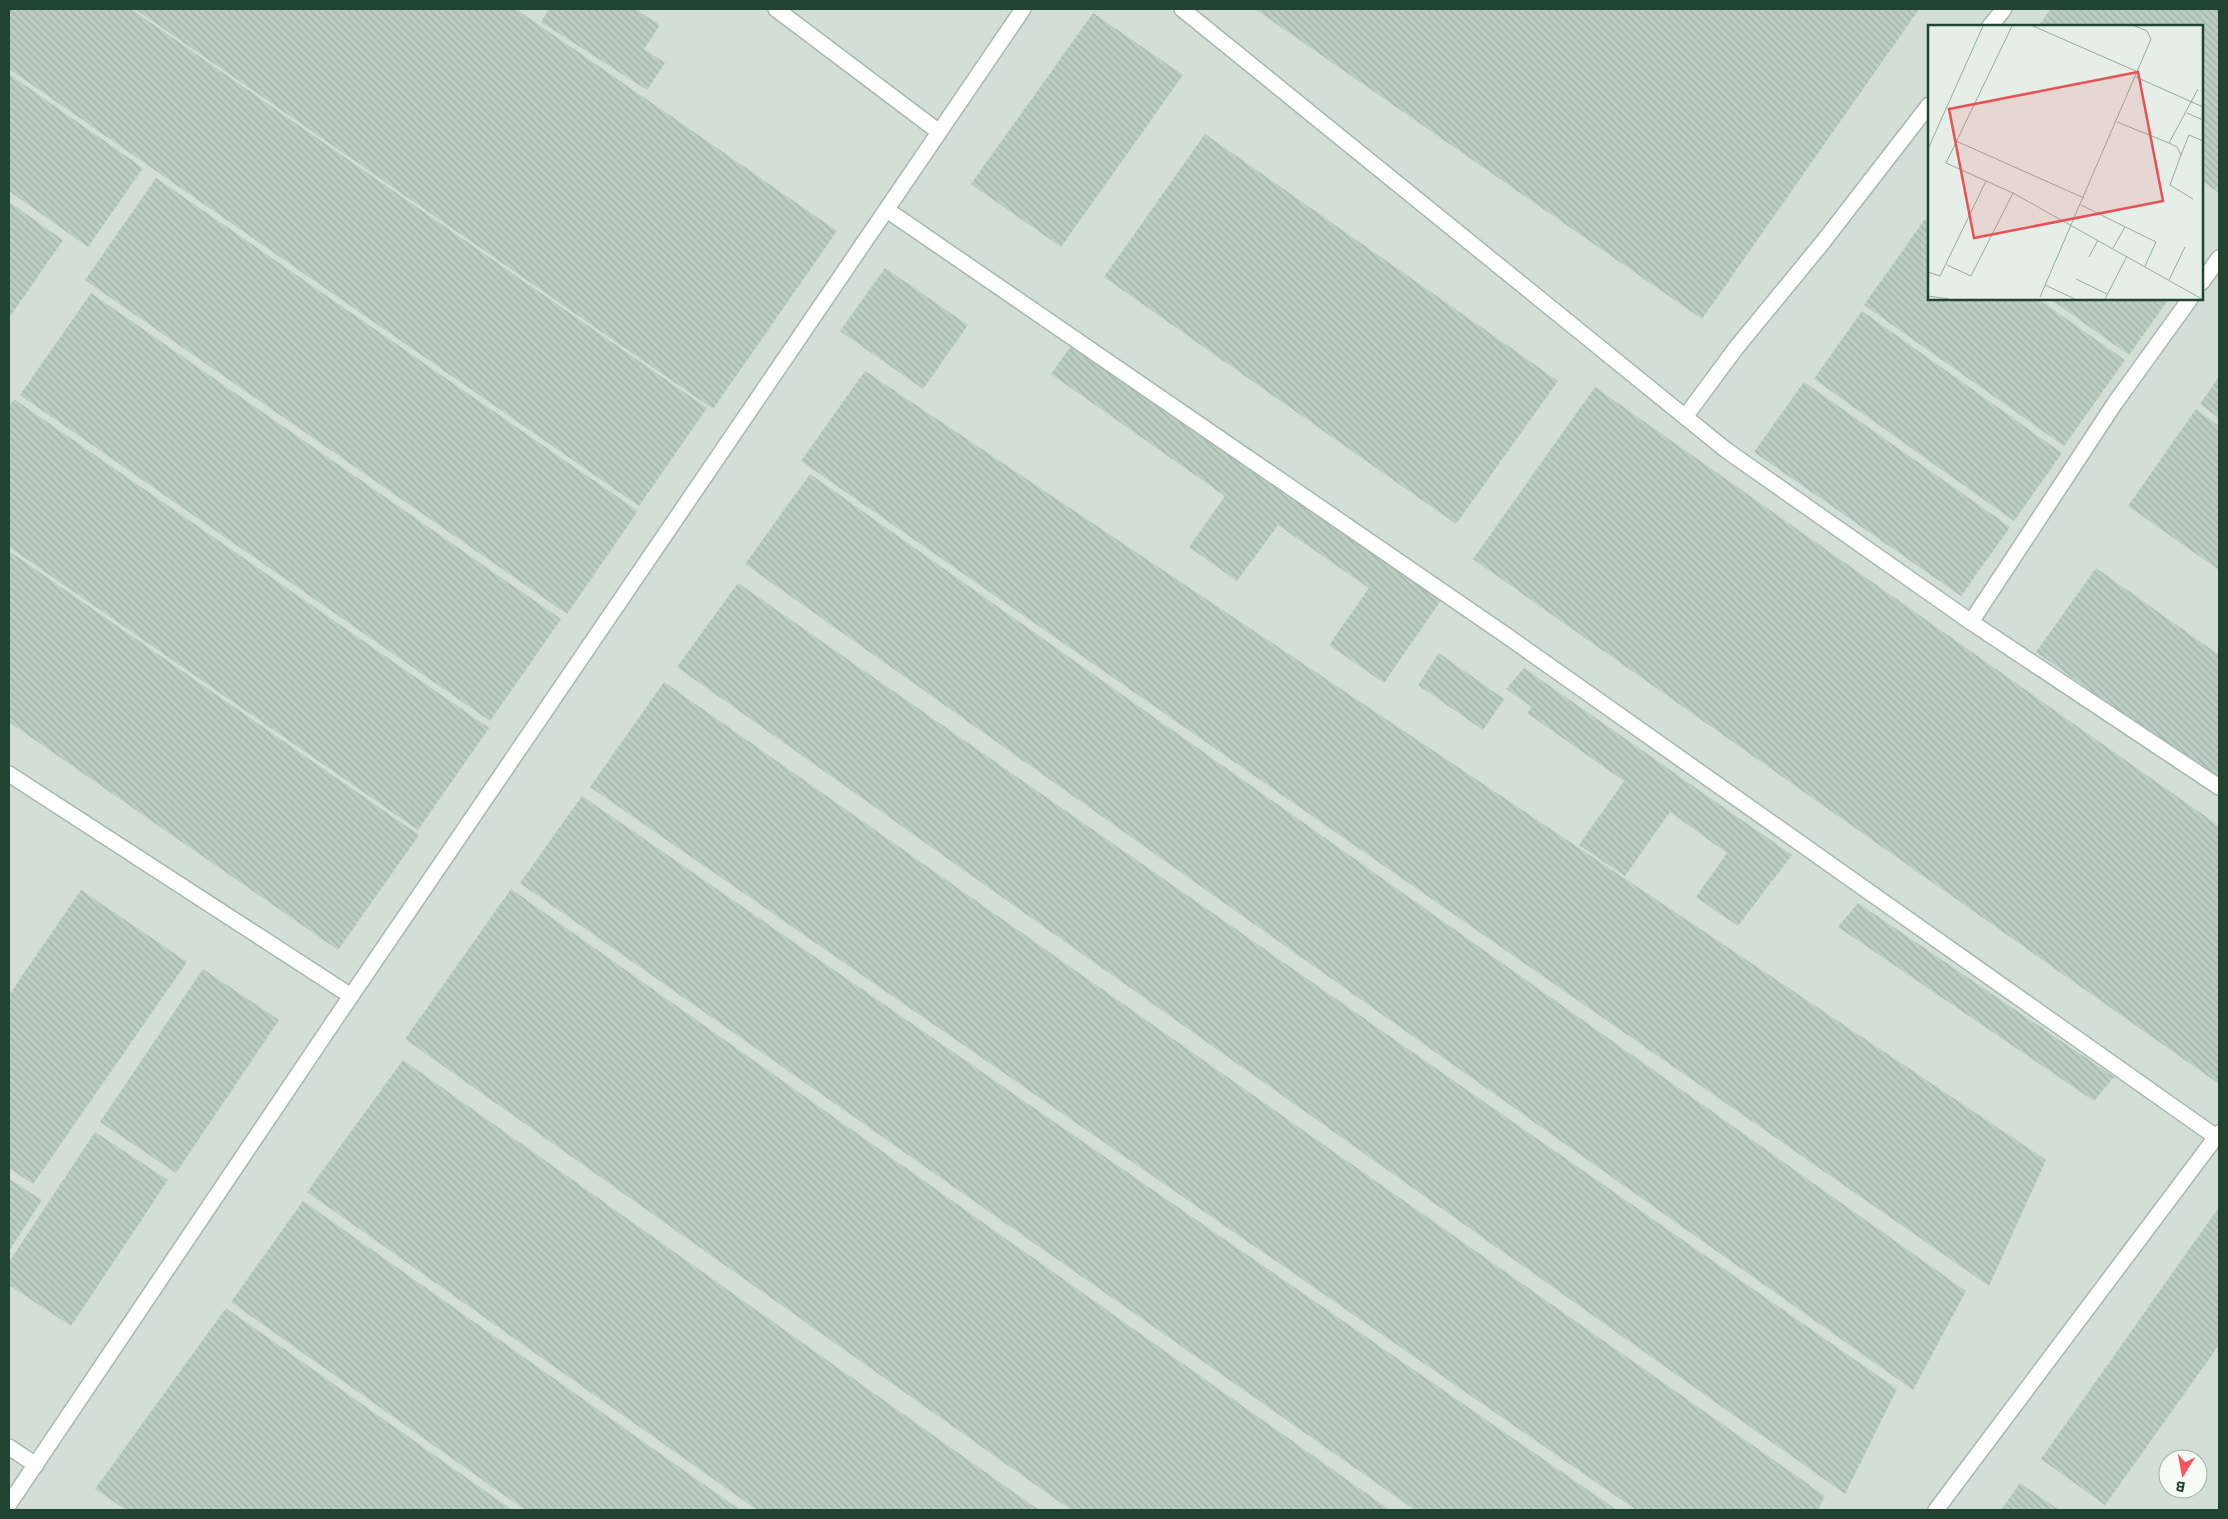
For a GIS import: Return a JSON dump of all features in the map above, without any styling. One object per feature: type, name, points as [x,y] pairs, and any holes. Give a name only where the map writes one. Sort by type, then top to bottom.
[{"type":"street","points":[[776,9],[939,132]]},
{"type":"street","points":[[9,1504],[351,996],[1023,9]]},
{"type":"street","points":[[1182,9],[1726,450],[1971,622],[2219,787]]},
{"type":"street","points":[[1991,25],[2004,9]]},
{"type":"street","points":[[1685,417],[1736,348],[1823,242],[1928,106]]},
{"type":"street","points":[[887,210],[1507,636],[2218,1135],[1936,1510]]},
{"type":"street","points":[[2203,281],[2219,258]]},
{"type":"street","points":[[1971,622],[2114,403],[2189,300]]},
{"type":"street","points":[[9,774],[351,996]]},
{"type":"street","points":[[9,1447],[36,1465]]},
{"type":"shaded area","points":[[9,9],[2219,9],[2219,1510],[9,1510]]},
{"type":"building","points":[[9,9],[131,9],[707,408],[639,506],[9,69]]},
{"type":"building","points":[[135,9],[516,9],[837,231],[713,409]]},
{"type":"building","points":[[549,9],[635,9],[660,25],[644,49],[665,63],[647,90],[541,22]]},
{"type":"building","points":[[1255,9],[1919,9],[1702,319]]},
{"type":"building","points":[[2051,9],[2219,9],[2219,193],[2203,182],[2203,25],[2039,25]]},
{"type":"building","points":[[1093,13],[1183,75],[1061,247],[971,184]]},
{"type":"building","points":[[9,74],[143,168],[88,247],[9,191]]},
{"type":"building","points":[[1205,134],[1558,381],[1456,524],[1104,277]]},
{"type":"building","points":[[156,178],[638,511],[567,614],[85,280]]},
{"type":"building","points":[[9,202],[63,240],[9,318]]},
{"type":"building","points":[[1925,219],[1928,221],[1928,300],[2039,300],[2125,360],[2064,446],[1864,305]]},
{"type":"building","points":[[885,268],[968,325],[923,389],[840,331]]},
{"type":"building","points":[[91,293],[561,619],[490,721],[20,395]]},
{"type":"building","points":[[2051,300],[2168,300],[2129,355]]},
{"type":"building","points":[[1862,311],[2062,453],[2014,521],[1814,379]]},
{"type":"building","points":[[1076,339],[1444,596],[1384,683],[1329,645],[1369,588],[1278,525],[1237,581],[1189,547],[1225,496],[1051,374]]},
{"type":"building","points":[[865,371],[2046,1160],[1989,1286],[801,461]]},
{"type":"building","points":[[2219,377],[2219,418],[2200,404]]},
{"type":"building","points":[[1804,382],[2010,527],[1961,596],[1754,452]]},
{"type":"building","points":[[1595,387],[2219,826],[2219,1084],[1473,559]]},
{"type":"building","points":[[14,399],[489,728],[418,830],[9,547],[9,406]]},
{"type":"building","points":[[2196,409],[2219,426],[2219,570],[2128,506]]},
{"type":"building","points":[[810,474],[1966,1291],[1913,1390],[745,564]]},
{"type":"building","points":[[9,551],[419,835],[338,950],[9,722]]},
{"type":"building","points":[[2096,568],[2219,655],[2219,781],[2036,652]]},
{"type":"building","points":[[738,583],[1897,1389],[1845,1494],[677,667]]},
{"type":"building","points":[[1439,653],[1504,699],[1483,730],[1418,685]]},
{"type":"building","points":[[1524,668],[1792,855],[1738,926],[1696,897],[1727,853],[1670,812],[1625,876],[1579,845],[1624,781],[1527,713],[1532,707],[1506,689]]},
{"type":"building","points":[[664,682],[1825,1496],[1818,1510],[1636,1510],[590,787]]},
{"type":"building","points":[[582,796],[1617,1510],[1415,1510],[520,883]]},
{"type":"building","points":[[511,889],[1390,1510],[1071,1510],[405,1039]]},
{"type":"building","points":[[81,890],[187,962],[33,1184],[9,1168],[9,995]]},
{"type":"building","points":[[1858,903],[2114,1077],[2094,1101],[1838,927]]},
{"type":"building","points":[[203,969],[279,1020],[176,1173],[100,1122]]},
{"type":"building","points":[[403,1060],[1039,1510],[757,1510],[307,1192]]},
{"type":"building","points":[[95,1132],[168,1180],[71,1326],[9,1285],[9,1262]]},
{"type":"building","points":[[9,1179],[42,1200],[9,1251]]},
{"type":"building","points":[[303,1201],[740,1510],[525,1510],[231,1302]]},
{"type":"building","points":[[2219,1207],[2219,1345],[2105,1505],[2041,1459]]},
{"type":"building","points":[[226,1308],[512,1510],[126,1510],[95,1489]]},
{"type":"building","points":[[2020,1483],[2059,1510],[2001,1510]]}]
